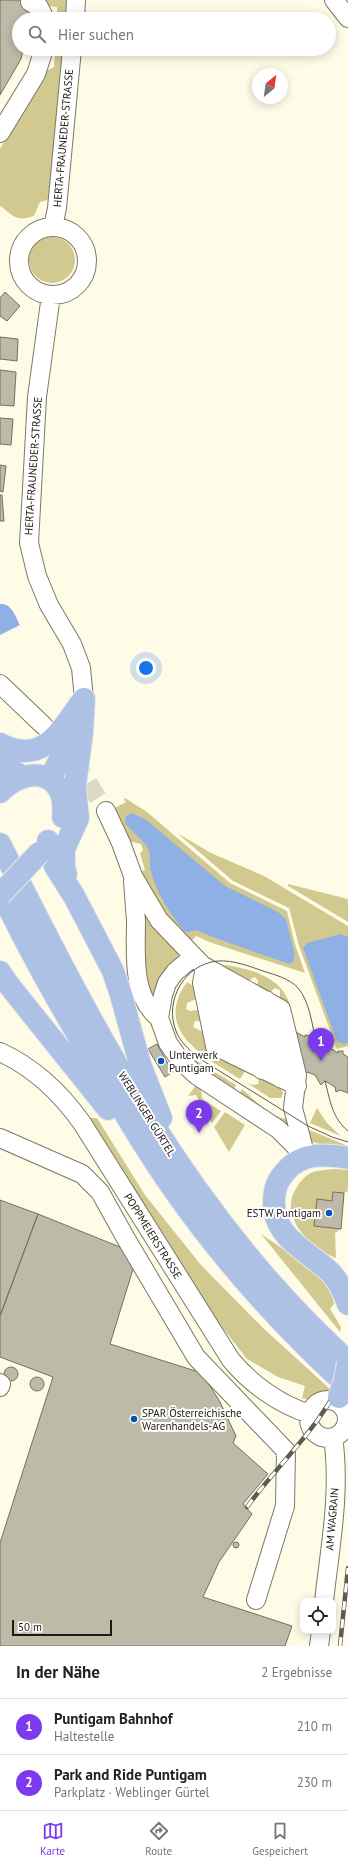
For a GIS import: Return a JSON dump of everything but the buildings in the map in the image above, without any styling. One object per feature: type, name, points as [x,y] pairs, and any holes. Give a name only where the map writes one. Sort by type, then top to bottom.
[{"type":"main road","points":[[0,744],[22,752],[39,749],[53,739],[84,699]]},
{"type":"main road","points":[[50,779],[80,717],[84,699]]},
{"type":"main road","points":[[74,896],[64,868],[64,849],[78,818],[75,786],[82,733],[84,699]]},
{"type":"main road","points":[[0,764],[24,777]]},
{"type":"main road","points":[[0,895],[43,847],[62,821],[64,804],[60,788],[50,779],[36,775],[24,777],[1,791]]},
{"type":"main road","name":"WEBLINGER GÜRTEL","points":[[0,844],[74,989],[114,1062],[150,1122],[199,1194],[259,1269],[309,1324],[340,1378]]},
{"type":"main road","points":[[43,847],[74,896],[113,971],[140,1064],[148,1086],[163,1122],[186,1160],[199,1194]]},
{"type":"main road","name":"WEBLINGER GÜRTEL","points":[[0,890],[27,946],[85,1048],[143,1143],[191,1213],[236,1270],[283,1324],[340,1378]]},
{"type":"main road","points":[[3,978],[98,1096],[126,1134],[143,1143]]},
{"type":"main road","points":[[348,1158],[328,1155],[306,1157],[292,1165],[278,1182],[274,1198],[275,1214],[280,1226],[289,1238],[306,1255],[331,1273],[336,1279],[348,1304]]},
{"type":"street","points":[[75,12],[76,0]]},
{"type":"street","points":[[334,0],[348,18]]},
{"type":"street","points":[[30,2],[39,7],[42,12]]},
{"type":"street","points":[[0,133],[36,74],[42,56]]},
{"type":"street","name":"HERTA-FRAUNEDER-STRASSE","points":[[53,227],[57,208],[71,56]]},
{"type":"street","points":[[53,227],[63,228],[76,236],[84,248],[87,258],[85,272],[78,284],[70,291],[51,295],[39,292],[29,285],[22,276],[19,264],[20,253],[25,242],[32,234],[42,229],[53,227]]},
{"type":"street","name":"HERTA-FRAUNEDER-STRASSE","points":[[51,295],[37,397],[29,543],[37,576],[49,605],[72,644],[81,668],[84,699]]},
{"type":"street","points":[[0,684],[44,726]]},
{"type":"street","points":[[106,811],[133,876],[159,920],[205,966],[281,1009],[297,1075],[297,1086],[293,1108],[306,1157]]},
{"type":"street","points":[[133,876],[136,969],[140,986],[147,1004],[152,1012],[159,1018],[168,1043],[180,1060],[196,1075],[278,1129],[306,1157]]},
{"type":"street","points":[[159,1018],[163,995],[167,984],[175,972],[205,966]]},
{"type":"street","points":[[205,966],[238,1058],[297,1086]]},
{"type":"street","points":[[234,983],[238,1058]]},
{"type":"street","points":[[250,992],[262,1070]]},
{"type":"street","points":[[266,1000],[280,1078]]},
{"type":"street","name":"POPPMEIERSTRASSE","points":[[0,1052],[27,1066],[48,1083],[67,1102],[82,1123],[231,1360],[243,1374],[266,1391],[288,1404],[310,1414]]},
{"type":"street","points":[[0,1138],[82,1174],[100,1192],[124,1237],[196,1356],[286,1451],[285,1506],[256,1600]]},
{"type":"street","points":[[340,1378],[344,1411],[347,1420],[341,1432],[333,1437],[324,1438],[315,1433],[309,1422],[310,1414],[315,1406],[321,1402],[328,1401],[340,1378]]},
{"type":"street","points":[[0,1383],[0,1388]]},
{"type":"street","name":"AM WAGRAIN","points":[[324,1598],[335,1502],[333,1437]]},
{"type":"street","points":[[319,1646],[321,1634]]},
{"type":"shaded area","points":[[41,0],[69,0],[68,12],[57,12],[57,7],[48,6]]},
{"type":"shaded area","points":[[55,56],[63,56],[48,200],[40,202],[34,216],[19,218],[12,215],[0,206],[0,149],[46,71],[54,67]]},
{"type":"shaded area","points":[[57,237],[69,243],[74,251],[74,269],[69,277],[61,282],[47,283],[35,277],[30,269],[29,255],[35,243],[43,238]]},
{"type":"shaded area","points":[[125,798],[147,812],[230,883],[287,911],[295,944],[305,973],[212,943],[196,936],[189,944],[174,930],[140,872],[145,870],[140,853],[143,850],[141,844],[128,841],[113,809],[126,802],[124,800]]},
{"type":"shaded area","points":[[177,833],[211,853],[264,876],[348,926],[348,1046],[337,1049],[299,946],[289,908],[233,881]]},
{"type":"shaded area","points":[[288,884],[348,899],[348,922],[288,886]]},
{"type":"shaded area","points":[[139,898],[180,953],[155,998],[148,998]]},
{"type":"shaded area","points":[[226,965],[255,972],[273,981],[286,995],[290,1005],[284,1006],[280,1001],[280,990],[275,988],[268,994],[257,986],[258,981],[255,977],[248,983],[216,966]]},
{"type":"shaded area","points":[[187,982],[196,988],[201,997],[187,1003],[186,1009],[190,1011],[198,1010],[207,1022],[195,1021],[193,1027],[209,1035],[213,1056],[245,1071],[240,1079],[199,1052],[187,1041],[179,1028],[176,1015],[178,999]]},
{"type":"shaded area","points":[[187,1055],[236,1085],[233,1091],[208,1075]]},
{"type":"shaded area","points":[[253,1074],[280,1088],[283,1093],[281,1098],[270,1098],[247,1083],[253,1085],[258,1084],[259,1080]]},
{"type":"shaded area","points":[[196,1085],[201,1087],[202,1099],[221,1111],[212,1123],[196,1095],[188,1096]]},
{"type":"shaded area","points":[[242,1089],[269,1112],[276,1116],[289,1119],[291,1130],[239,1095]]},
{"type":"shaded area","points":[[317,1108],[327,1123],[341,1136],[310,1123]]},
{"type":"shaded area","points":[[225,1112],[245,1125],[229,1152],[214,1127]]},
{"type":"shaded area","points":[[89,1118],[97,1118],[145,1195],[201,1265],[263,1328],[330,1389],[324,1395],[314,1400],[302,1398],[305,1386],[278,1377],[247,1359],[214,1317]]},
{"type":"shaded area","points":[[307,1129],[348,1146],[348,1150],[312,1142],[309,1140]]},
{"type":"shaded area","points":[[334,1169],[348,1170],[348,1191],[344,1193],[341,1229],[335,1233],[336,1258],[326,1254],[307,1239],[299,1230],[291,1209],[292,1198],[297,1187],[305,1176],[315,1171]]},
{"type":"shaded area","points":[[261,1234],[293,1255],[324,1283],[331,1294],[334,1304],[330,1309],[341,1327],[340,1332]]},
{"type":"water","points":[[0,604],[4,604],[10,608],[15,614],[20,625],[0,635]]},
{"type":"water","points":[[132,813],[145,819],[225,886],[278,912],[286,919],[295,955],[293,962],[289,964],[198,931],[184,931],[160,896],[151,872],[148,848],[125,823],[126,816]]},
{"type":"water","points":[[341,934],[348,937],[348,1043],[342,1044],[337,1041],[303,948],[307,943]]},
{"type":"tunnel","points":[[74,760],[106,811]]},
{"type":"tram line","points":[[316,1042],[308,1007],[298,988],[282,977],[247,965],[224,961],[206,964],[195,969],[187,977],[175,996],[173,1020],[176,1031],[182,1042],[197,1057],[308,1126],[332,1137],[348,1142]]},
{"type":"tram line","points":[[325,1081],[330,1102],[335,1114],[338,1120],[348,1131]]},
{"type":"railway","points":[[247,1507],[260,1489],[316,1423],[339,1386],[348,1365]]},
{"type":"railway","points":[[340,1646],[348,1568]]},
{"type":"place","name":"Unterwerk Puntigam","points":[[161,1061]]},
{"type":"place","name":"Puntigam Bahnhof","points":[[321,1061]]},
{"type":"place","name":"Park and Ride Puntigam","points":[[199,1133]]},
{"type":"place","name":"ESTW Puntigam","points":[[329,1213]]},
{"type":"place","name":"SPAR Österreichische Warenhandels-AG","points":[[134,1419]]}]
